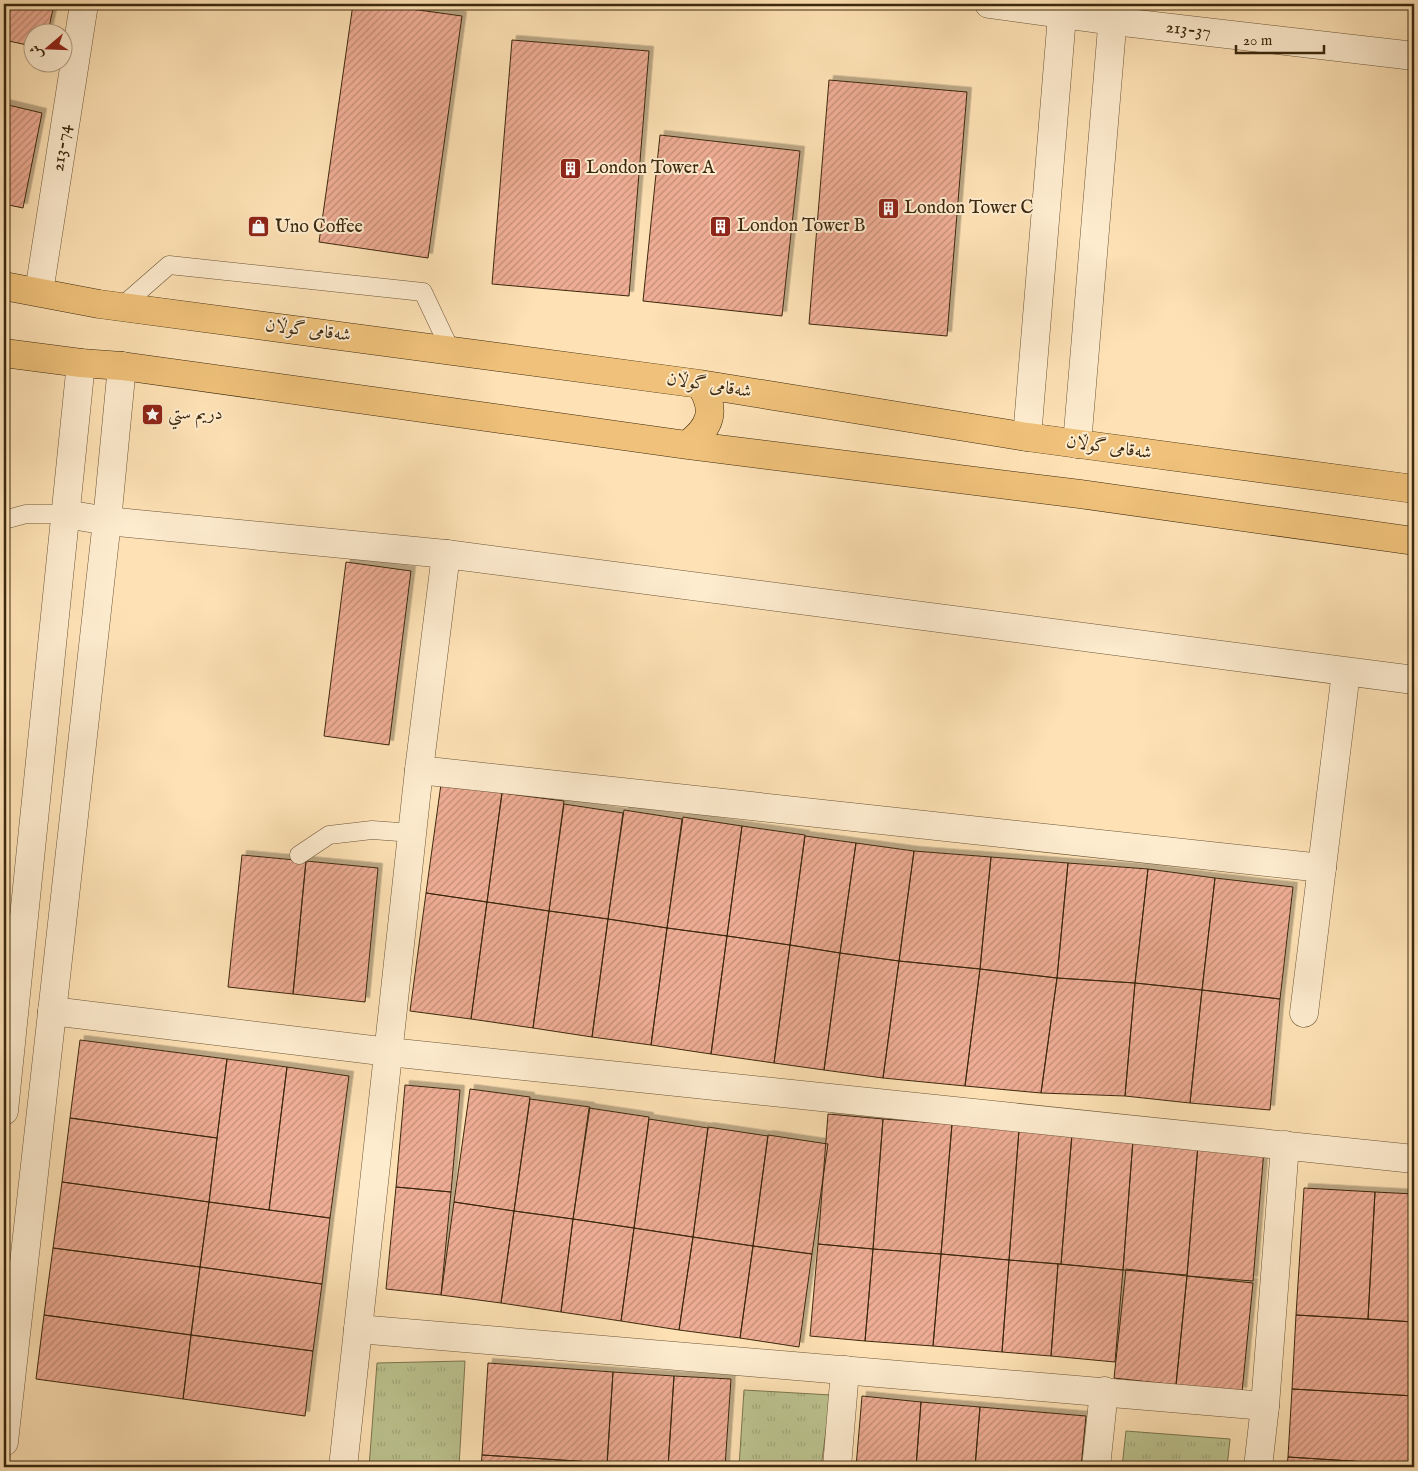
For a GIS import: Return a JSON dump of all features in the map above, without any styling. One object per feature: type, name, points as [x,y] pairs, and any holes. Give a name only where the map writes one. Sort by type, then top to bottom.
[{"type":"main road","name":"شەقامی گوڵان","points":[[4,286],[121,307],[450,349],[700,384],[1027,437],[1414,489]]},
{"type":"main road","points":[[4,353],[81,363],[122,366],[687,445],[1080,494],[1414,541]]},
{"type":"main road","points":[[687,445],[704,430],[709,417],[709,402],[700,384]]},
{"type":"street","name":"213-74","points":[[39,292],[84,4]]},
{"type":"street","name":"213-37","points":[[988,4],[1113,12],[1414,56]]},
{"type":"street","points":[[1027,437],[1063,9]]},
{"type":"street","points":[[1077,444],[1113,12]]},
{"type":"street","points":[[4,1111],[81,363]]},
{"type":"street","points":[[4,1442],[107,521],[122,366]]},
{"type":"street","points":[[66,514],[107,521],[446,554],[1414,680]]},
{"type":"street","points":[[343,1467],[388,1052],[446,554]]},
{"type":"street","points":[[1304,1013],[1346,672]]},
{"type":"street","points":[[420,770],[1322,868]]},
{"type":"street","points":[[25,919],[62,922]]},
{"type":"street","points":[[52,1011],[388,1052],[1414,1159]]},
{"type":"street","points":[[1258,1467],[1266,1406],[1285,1145]]},
{"type":"street","points":[[358,1329],[1266,1406]]},
{"type":"street","points":[[837,1467],[845,1370]]},
{"type":"street","points":[[1096,1467],[1104,1391]]},
{"type":"lane","points":[[121,307],[169,265],[423,292],[450,349]]},
{"type":"lane","points":[[4,520],[26,514],[66,514]]},
{"type":"lane","points":[[299,855],[329,835],[372,830],[413,834]]},
{"type":"green space","points":[[465,1361],[459,1467],[369,1467],[377,1363]]},
{"type":"green space","points":[[744,1390],[831,1395],[821,1467],[739,1467]]},
{"type":"green space","points":[[1126,1431],[1230,1439],[1227,1467],[1122,1467]]},
{"type":"building","points":[[4,4],[35,4],[53,9],[50,22],[22,22],[22,44],[4,40]]},
{"type":"building","points":[[353,4],[375,4],[462,16],[428,258],[319,242]]},
{"type":"building","name":"London Tower A","points":[[512,40],[649,51],[629,296],[492,284]]},
{"type":"building","name":"London Tower C","points":[[829,80],[967,92],[947,336],[809,324]]},
{"type":"building","points":[[4,104],[42,113],[23,208],[4,204]]},
{"type":"building","name":"London Tower B","points":[[660,135],[800,151],[782,316],[643,301]]},
{"type":"building","points":[[346,562],[411,571],[389,745],[324,736]]},
{"type":"building","points":[[441,784],[502,793],[487,902],[426,893]]},
{"type":"building","points":[[502,793],[564,801],[549,911],[487,902]]},
{"type":"building","points":[[564,804],[623,813],[608,919],[549,911]]},
{"type":"building","points":[[624,810],[682,819],[667,928],[608,919]]},
{"type":"building","points":[[683,817],[742,826],[727,936],[667,928]]},
{"type":"building","points":[[742,826],[805,835],[790,945],[727,936]]},
{"type":"building","points":[[805,836],[856,843],[840,953],[790,945]]},
{"type":"building","points":[[856,843],[914,851],[899,961],[840,953]]},
{"type":"building","points":[[914,851],[991,857],[980,969],[899,961]]},
{"type":"building","points":[[242,855],[306,861],[293,994],[228,987]]},
{"type":"building","points":[[991,857],[1068,863],[1057,978],[980,969]]},
{"type":"building","points":[[306,861],[378,868],[365,1002],[293,994]]},
{"type":"building","points":[[1068,863],[1148,869],[1135,983],[1057,978]]},
{"type":"building","points":[[1148,869],[1215,878],[1202,990],[1135,983]]},
{"type":"building","points":[[1215,878],[1293,887],[1280,999],[1202,990]]},
{"type":"building","points":[[426,893],[487,902],[471,1019],[410,1011]]},
{"type":"building","points":[[487,902],[549,911],[533,1028],[471,1019]]},
{"type":"building","points":[[549,911],[608,919],[592,1037],[533,1028]]},
{"type":"building","points":[[608,919],[667,928],[651,1045],[592,1037]]},
{"type":"building","points":[[667,928],[727,936],[711,1054],[651,1045]]},
{"type":"building","points":[[727,936],[790,945],[774,1063],[711,1054]]},
{"type":"building","points":[[790,945],[840,953],[824,1070],[774,1063]]},
{"type":"building","points":[[840,953],[899,961],[883,1078],[824,1070]]},
{"type":"building","points":[[899,961],[980,969],[965,1086],[883,1078]]},
{"type":"building","points":[[980,969],[1057,978],[1041,1093],[965,1086]]},
{"type":"building","points":[[1057,978],[1135,983],[1125,1096],[1041,1093]]},
{"type":"building","points":[[1135,983],[1202,990],[1190,1103],[1125,1096]]},
{"type":"building","points":[[1202,990],[1280,999],[1270,1110],[1190,1103]]},
{"type":"building","points":[[80,1040],[227,1059],[217,1138],[70,1118]]},
{"type":"building","points":[[227,1059],[287,1067],[269,1210],[209,1202]]},
{"type":"building","points":[[287,1067],[349,1076],[330,1218],[269,1210]]},
{"type":"building","points":[[405,1085],[460,1090],[451,1192],[396,1187]]},
{"type":"building","points":[[470,1089],[530,1097],[514,1211],[454,1202]]},
{"type":"building","points":[[530,1099],[590,1107],[573,1219],[514,1211]]},
{"type":"building","points":[[589,1108],[649,1117],[634,1228],[573,1219]]},
{"type":"building","points":[[828,1114],[883,1119],[873,1249],[818,1244]]},
{"type":"building","points":[[70,1118],[217,1138],[209,1202],[62,1182]]},
{"type":"building","points":[[649,1119],[708,1128],[693,1237],[634,1228]]},
{"type":"building","points":[[883,1119],[952,1124],[941,1254],[873,1249]]},
{"type":"building","points":[[952,1124],[1019,1130],[1009,1260],[941,1254]]},
{"type":"building","points":[[708,1127],[768,1136],[753,1246],[693,1237]]},
{"type":"building","points":[[1019,1130],[1072,1134],[1061,1264],[1009,1260]]},
{"type":"building","points":[[1072,1134],[1133,1140],[1123,1270],[1061,1264]]},
{"type":"building","points":[[768,1135],[828,1144],[812,1254],[753,1246]]},
{"type":"building","points":[[1133,1140],[1198,1145],[1187,1275],[1123,1270]]},
{"type":"building","points":[[1198,1145],[1264,1150],[1253,1281],[1187,1276]]},
{"type":"building","points":[[62,1182],[209,1202],[200,1267],[53,1248]]},
{"type":"building","points":[[396,1187],[451,1192],[441,1295],[386,1289]]},
{"type":"building","points":[[1304,1188],[1375,1192],[1368,1319],[1296,1315]]},
{"type":"building","points":[[1375,1192],[1414,1194],[1414,1322],[1368,1319]]},
{"type":"building","points":[[209,1202],[330,1218],[322,1284],[200,1267]]},
{"type":"building","points":[[454,1202],[514,1211],[501,1303],[441,1295]]},
{"type":"building","points":[[514,1211],[573,1219],[561,1312],[501,1303]]},
{"type":"building","points":[[573,1219],[634,1228],[621,1321],[561,1312]]},
{"type":"building","points":[[634,1228],[693,1237],[679,1330],[621,1321]]},
{"type":"building","points":[[693,1237],[753,1246],[740,1338],[679,1330]]},
{"type":"building","points":[[818,1244],[873,1249],[865,1341],[810,1336]]},
{"type":"building","points":[[753,1246],[812,1254],[799,1347],[740,1338]]},
{"type":"building","points":[[53,1248],[200,1267],[191,1335],[44,1315]]},
{"type":"building","points":[[873,1249],[941,1254],[933,1346],[865,1341]]},
{"type":"building","points":[[941,1254],[1009,1260],[1002,1352],[933,1346]]},
{"type":"building","points":[[1009,1260],[1058,1264],[1051,1356],[1002,1352]]},
{"type":"building","points":[[1058,1264],[1123,1270],[1115,1362],[1051,1356]]},
{"type":"building","points":[[200,1267],[322,1284],[313,1351],[191,1335]]},
{"type":"building","points":[[1126,1269],[1187,1276],[1176,1385],[1114,1378]]},
{"type":"building","points":[[1187,1276],[1253,1283],[1242,1392],[1176,1385]]},
{"type":"building","points":[[44,1315],[191,1335],[183,1399],[36,1379]]},
{"type":"building","points":[[1296,1315],[1414,1322],[1414,1396],[1292,1389]]},
{"type":"building","points":[[191,1335],[313,1351],[305,1416],[183,1399]]},
{"type":"building","points":[[488,1363],[613,1372],[607,1463],[482,1455]]},
{"type":"building","points":[[613,1372],[674,1376],[668,1467],[607,1467]]},
{"type":"building","points":[[674,1376],[731,1379],[725,1467],[668,1467]]},
{"type":"building","points":[[1292,1389],[1414,1396],[1413,1465],[1288,1457]]},
{"type":"building","points":[[862,1396],[921,1402],[916,1467],[856,1467]]},
{"type":"building","points":[[921,1402],[980,1407],[975,1467],[916,1467]]},
{"type":"building","points":[[980,1407],[1086,1416],[1081,1467],[975,1467]]},
{"type":"building","points":[[482,1455],[607,1463],[607,1467],[481,1467]]},
{"type":"building","points":[[1288,1457],[1413,1465],[1413,1467],[1287,1467]]},
{"type":"place","name":"London Tower A","points":[[570,168]]},
{"type":"place","name":"London Tower C","points":[[888,208]]},
{"type":"place","name":"London Tower B","points":[[721,226]]},
{"type":"place","name":"Uno Coffee","points":[[259,227]]},
{"type":"place","name":"دريم ستي","points":[[152,414]]}]
